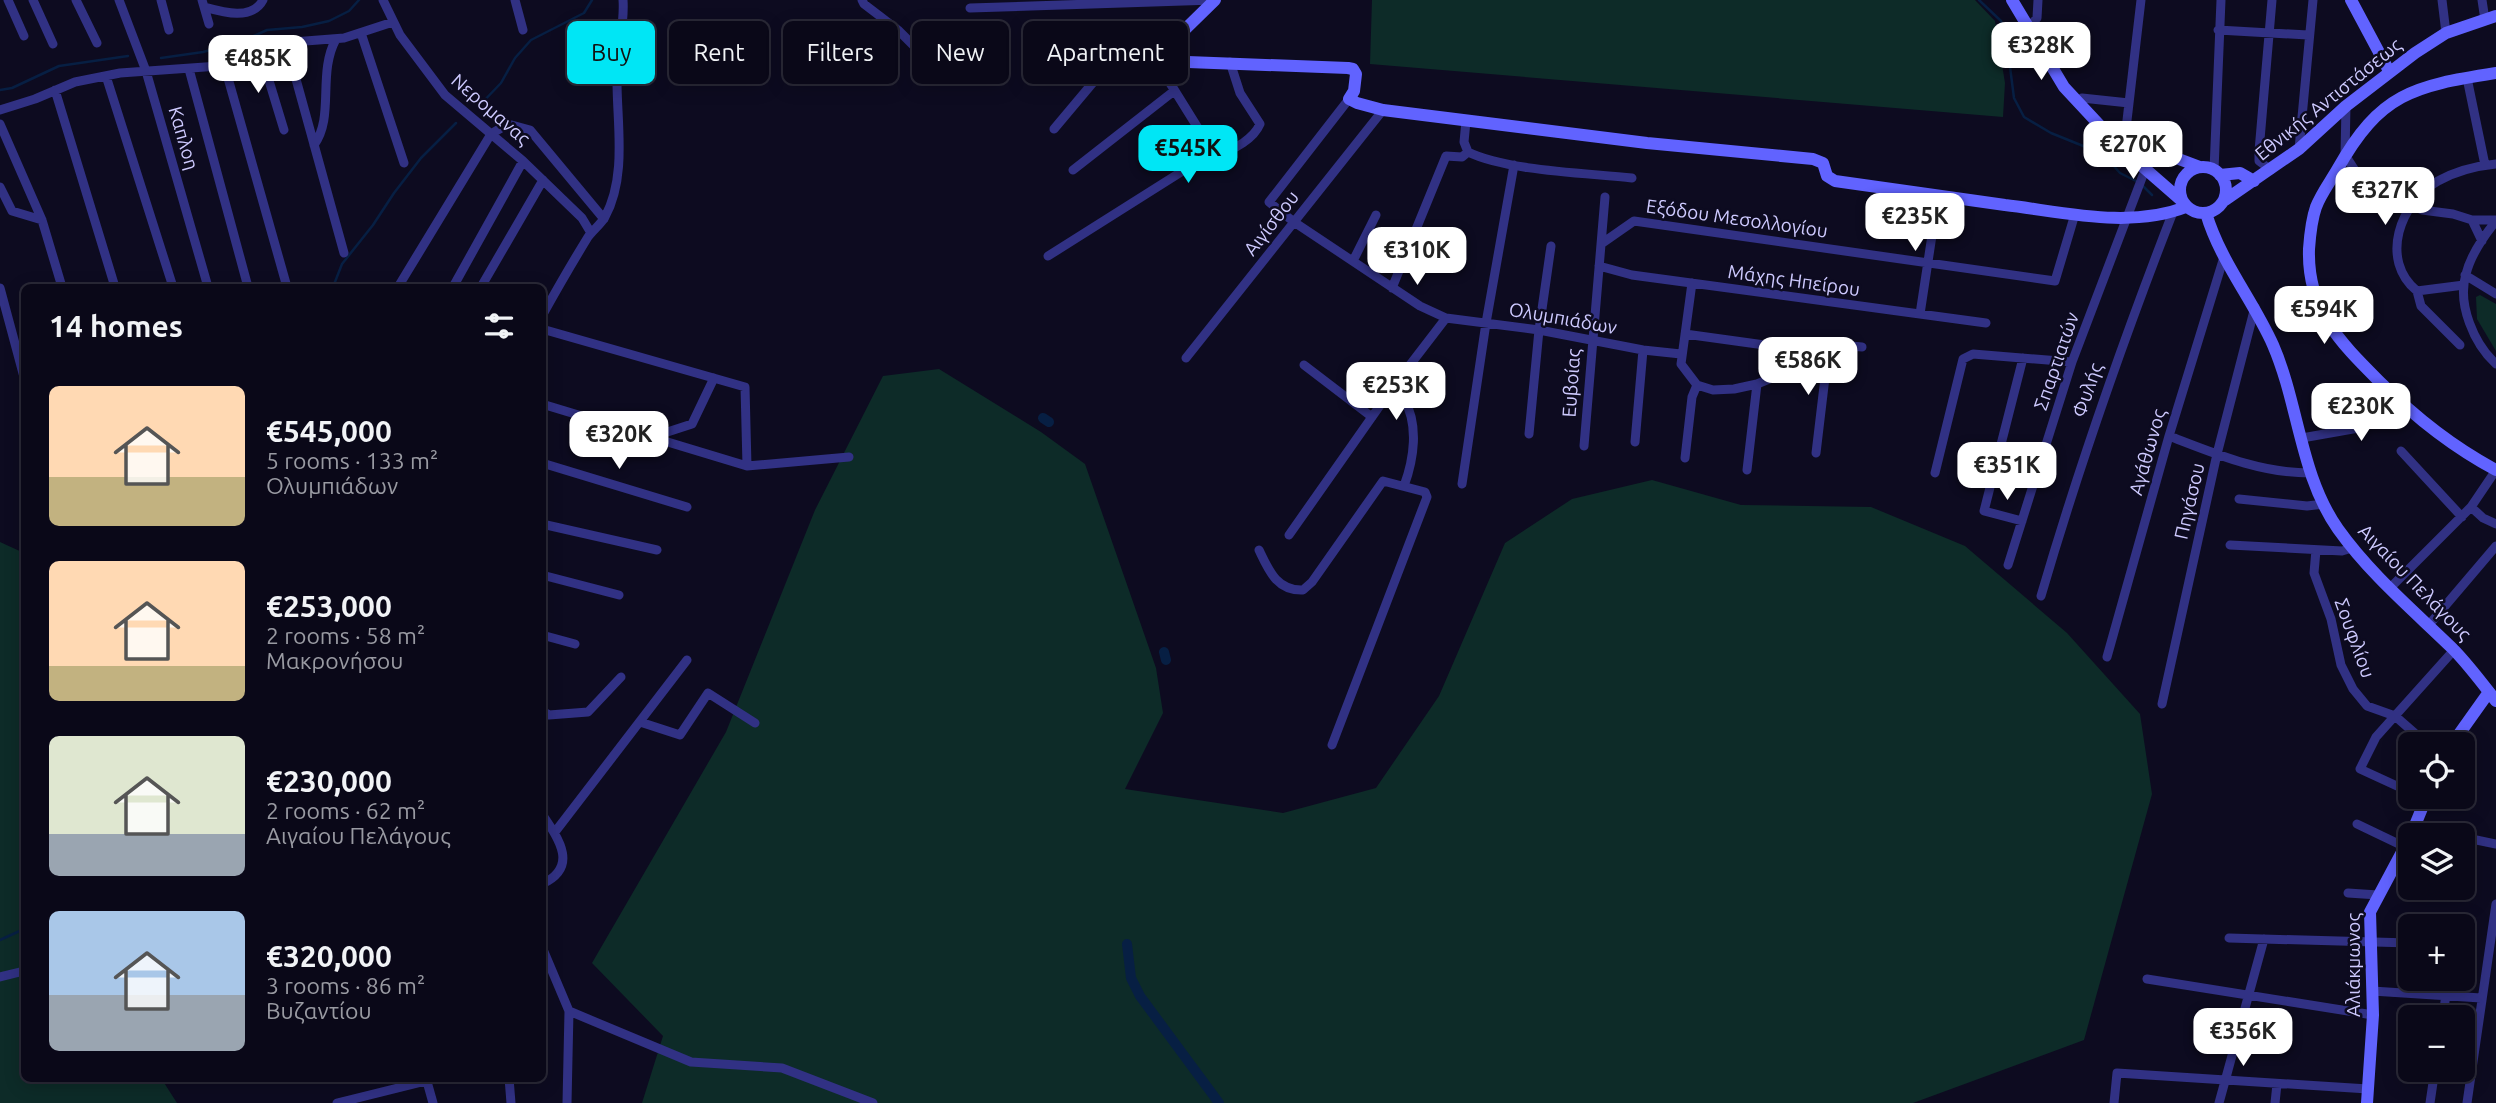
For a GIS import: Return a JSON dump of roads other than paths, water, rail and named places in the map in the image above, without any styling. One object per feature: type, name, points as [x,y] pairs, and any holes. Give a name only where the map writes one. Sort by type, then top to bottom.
[{"type":"street","points":[[8,0],[24,36]]},
{"type":"street","points":[[33,0],[53,44]]},
{"type":"street","points":[[76,0],[97,43]]},
{"type":"street","name":"Καπλοη","points":[[119,0],[146,71],[207,284]]},
{"type":"street","points":[[161,0],[169,30]]},
{"type":"street","points":[[203,4],[223,12],[243,13],[253,10],[263,0]]},
{"type":"street","name":"Νερομανας","points":[[383,0],[393,22],[437,86],[523,160],[582,218],[591,233]]},
{"type":"street","points":[[515,0],[523,30]]},
{"type":"street","points":[[546,309],[591,233],[604,219],[614,188],[618,162],[617,76],[622,0]]},
{"type":"street","points":[[862,0],[863,4],[912,43]]},
{"type":"street","points":[[970,8],[1214,0]]},
{"type":"street","points":[[1188,26],[1214,0]]},
{"type":"street","points":[[2012,0],[2064,87],[2145,170],[2184,204],[2198,213],[2206,214],[2225,200],[2226,188],[2217,172],[2218,30],[2221,0]]},
{"type":"street","points":[[2028,29],[2037,18],[2038,0]]},
{"type":"street","points":[[2116,138],[2129,103],[2141,0]]},
{"type":"street","points":[[2271,170],[2259,162],[2272,0]]},
{"type":"street","points":[[2299,149],[2313,0]]},
{"type":"street","points":[[2351,0],[2389,71]]},
{"type":"street","points":[[2442,0],[2446,33]]},
{"type":"street","points":[[2482,0],[2491,18]]},
{"type":"street","points":[[203,4],[209,24]]},
{"type":"street","name":"Εθνικής Αντιστάσεως","points":[[2225,200],[2299,149],[2389,71],[2446,33],[2491,18]]},
{"type":"street","points":[[0,110],[75,82],[146,71],[224,64],[286,43],[336,39],[393,22]]},
{"type":"street","points":[[2218,30],[2308,35]]},
{"type":"street","points":[[361,33],[404,163]]},
{"type":"street","points":[[314,145],[322,130],[327,62],[336,39]]},
{"type":"street","points":[[286,43],[344,253]]},
{"type":"street","points":[[260,51],[284,130]]},
{"type":"street","points":[[1188,61],[1353,69],[1356,83],[1349,99],[1383,110],[1647,143],[1813,159],[1823,163],[1827,176],[1835,181],[1938,196],[2127,218],[2173,212],[2184,204]]},
{"type":"street","points":[[1170,84],[1211,149],[1220,152],[1235,147],[1252,135],[1260,124],[1240,93],[1230,62]]},
{"type":"street","points":[[224,64],[285,284]]},
{"type":"street","points":[[189,69],[247,284]]},
{"type":"street","points":[[2390,588],[2472,507],[2496,470],[2462,451],[2394,396],[2344,346],[2323,317],[2313,292],[2309,262],[2310,233],[2316,206],[2346,155],[2371,121],[2397,99],[2431,85],[2496,73]]},
{"type":"street","points":[[106,76],[172,284]]},
{"type":"street","points":[[2467,78],[2485,165]]},
{"type":"street","points":[[1054,129],[1091,84]]},
{"type":"street","points":[[55,90],[114,284]]},
{"type":"street","points":[[1073,170],[1174,91]]},
{"type":"street","points":[[2078,102],[2082,98],[2129,103]]},
{"type":"street","name":"Ολυμπιάδων","points":[[1349,99],[1269,202],[1294,222],[1420,306],[1446,318],[1539,330],[1643,350],[1681,354]]},
{"type":"street","points":[[2346,106],[2346,155],[2356,172],[2375,187],[2411,206],[2472,220],[2496,221]]},
{"type":"street","name":"Αιγίσθου","points":[[1186,358],[1383,110]]},
{"type":"street","points":[[1466,121],[1464,142],[1468,152],[1479,157],[1514,165],[1632,178]]},
{"type":"street","points":[[0,124],[42,220],[61,284]]},
{"type":"street","points":[[400,284],[491,134],[508,124],[530,130],[604,219]]},
{"type":"street","points":[[2116,138],[2217,172],[2239,173],[2254,181]]},
{"type":"street","points":[[1048,256],[1208,155],[1211,149]]},
{"type":"street","points":[[1392,288],[1446,156],[1462,157],[1468,152]]},
{"type":"street","points":[[455,284],[523,160]]},
{"type":"street","points":[[2460,345],[2421,306],[2417,291],[2407,283],[2396,252],[2397,236],[2411,206],[2423,191],[2436,181],[2451,174],[2496,164]]},
{"type":"street","points":[[1462,484],[1486,323],[1514,165]]},
{"type":"street","points":[[2184,204],[2179,192],[2182,179],[2193,169],[2200,167]]},
{"type":"street","name":"Σπαρτιατών","points":[[2008,565],[2073,362],[2145,170]]},
{"type":"street","points":[[483,284],[543,180]]},
{"type":"street","points":[[0,187],[12,211],[42,220]]},
{"type":"street","points":[[1920,314],[1938,196]]},
{"type":"street","name":"Ευβοίας","points":[[1584,446],[1605,198]]},
{"type":"street","name":"Φυλής","points":[[2041,596],[2070,495],[2111,381],[2121,344],[2173,212]]},
{"type":"street","name":"Εξόδου Μεσολλογίου","points":[[1601,244],[1634,221],[2055,281],[2075,214]]},
{"type":"street","name":"Αιγαίου Πελάγους","points":[[2206,214],[2211,233],[2255,307],[2274,347],[2291,395],[2310,472],[2336,526],[2352,548],[2454,650],[2494,695]]},
{"type":"street","points":[[1353,261],[1376,215]]},
{"type":"street","points":[[2472,220],[2482,241]]},
{"type":"street","points":[[2496,221],[2475,251],[2464,280],[2467,314],[2476,339],[2496,365]]},
{"type":"street","points":[[1529,434],[1539,330],[1551,246]]},
{"type":"street","name":"Αγάθωνος","points":[[2107,657],[2169,436],[2224,257]]},
{"type":"street","name":"Μάχης Ηπείρου","points":[[1599,266],[1632,275],[1692,284],[1986,323]]},
{"type":"street","points":[[2417,291],[2464,280],[2496,294]]},
{"type":"street","points":[[1692,284],[1681,364],[1697,385],[1713,390],[1757,384],[1791,367],[1813,347],[1829,344],[1862,347]]},
{"type":"street","points":[[0,288],[21,366]]},
{"type":"street","name":"Πηγάσου","points":[[2162,704],[2217,454],[2255,307]]},
{"type":"street","points":[[1289,535],[1393,387],[1446,318]]},
{"type":"street","points":[[546,330],[745,387],[747,466]]},
{"type":"street","points":[[1685,334],[1779,347]]},
{"type":"street","points":[[1816,453],[1829,344]]},
{"type":"street","points":[[1635,442],[1643,350]]},
{"type":"street","points":[[1935,473],[1963,359],[1973,354],[2073,362]]},
{"type":"street","points":[[2022,521],[1984,511],[2023,358]]},
{"type":"street","points":[[1304,365],[1372,417]]},
{"type":"street","points":[[1364,368],[1404,397],[1414,447],[1404,486]]},
{"type":"street","points":[[652,437],[692,424],[714,378]]},
{"type":"street","points":[[1747,470],[1757,384]]},
{"type":"street","points":[[1685,458],[1692,397],[1697,385]]},
{"type":"street","points":[[2301,438],[2364,427],[2394,396]]},
{"type":"street","points":[[546,405],[747,466],[849,457]]},
{"type":"street","points":[[2169,436],[2217,454],[2280,472],[2310,472]]},
{"type":"street","points":[[2401,451],[2462,517]]},
{"type":"street","points":[[546,464],[687,508]]},
{"type":"street","points":[[1259,550],[1268,569],[1283,586],[1291,591],[1303,590],[1312,582],[1383,481],[1424,492],[1427,497],[1332,745]]},
{"type":"street","points":[[2239,499],[2307,506],[2324,504]]},
{"type":"street","points":[[2472,507],[2483,518],[2496,524]]},
{"type":"street","points":[[546,525],[657,550]]},
{"type":"street","points":[[2230,545],[2343,551],[2352,548]]},
{"type":"street","points":[[2428,626],[2496,546]]},
{"type":"street","name":"Σουφλίου","points":[[2316,550],[2314,573],[2331,619],[2342,664],[2353,689],[2367,706],[2395,716],[2413,732]]},
{"type":"street","points":[[546,576],[619,595]]},
{"type":"street","points":[[546,636],[575,644]]},
{"type":"street","points":[[2398,786],[2360,769],[2376,737],[2454,650]]},
{"type":"street","points":[[555,832],[687,660]]},
{"type":"street","points":[[546,713],[588,712],[621,677]]},
{"type":"street","points":[[640,722],[680,735],[708,693],[755,723]]},
{"type":"street","points":[[2462,732],[2494,695]]},
{"type":"street","points":[[546,820],[555,832],[564,858],[557,875],[546,882]]},
{"type":"street","points":[[2357,824],[2398,833]]},
{"type":"street","points":[[2475,840],[2496,844]]},
{"type":"street","name":"Αλιάκμωνος","points":[[2367,1103],[2373,1015],[2370,912],[2398,858]]},
{"type":"street","points":[[2348,893],[2378,895]]},
{"type":"street","points":[[2467,1103],[2496,904]]},
{"type":"street","points":[[2229,938],[2398,943]]},
{"type":"street","points":[[2219,1103],[2264,939]]},
{"type":"street","points":[[546,956],[569,1011],[567,1103]]},
{"type":"street","points":[[0,977],[21,972]]},
{"type":"street","points":[[2147,979],[2373,1015]]},
{"type":"street","points":[[2372,991],[2481,998]]},
{"type":"street","points":[[2445,1005],[2447,991]]},
{"type":"street","points":[[569,1011],[691,1062],[782,1068],[873,1103]]},
{"type":"street","points":[[2114,1103],[2117,1073],[2224,1082],[2368,1089]]},
{"type":"street","points":[[337,1103],[415,1082]]},
{"type":"street","points":[[427,1082],[433,1103]]},
{"type":"street","points":[[509,1082],[512,1103]]},
{"type":"street","points":[[2430,1103],[2433,1082]]},
{"type":"street","points":[[2275,1103],[2277,1084]]},
{"type":"waterway","points":[[161,58],[203,52],[240,42],[267,30],[329,21],[349,11],[359,0]]},
{"type":"waterway","points":[[479,106],[501,83],[515,58],[531,40],[584,13],[592,0]]},
{"type":"waterway","points":[[1979,0],[2001,21],[2006,36]]},
{"type":"waterway","points":[[0,90],[12,88],[59,66],[128,56]]},
{"type":"waterway","points":[[2009,59],[2014,98],[2024,117],[2051,133],[2103,154],[2120,173],[2136,181]]},
{"type":"waterway","points":[[334,284],[342,264],[394,193],[421,158],[456,123]]},
{"type":"waterway","points":[[2142,185],[2152,195]]},
{"type":"waterway","points":[[1043,418],[1049,422]]},
{"type":"waterway","points":[[1164,652],[1166,660]]},
{"type":"waterway","points":[[0,940],[21,930]]},
{"type":"waterway","points":[[1127,944],[1131,978],[1140,996],[1219,1103]]}]
